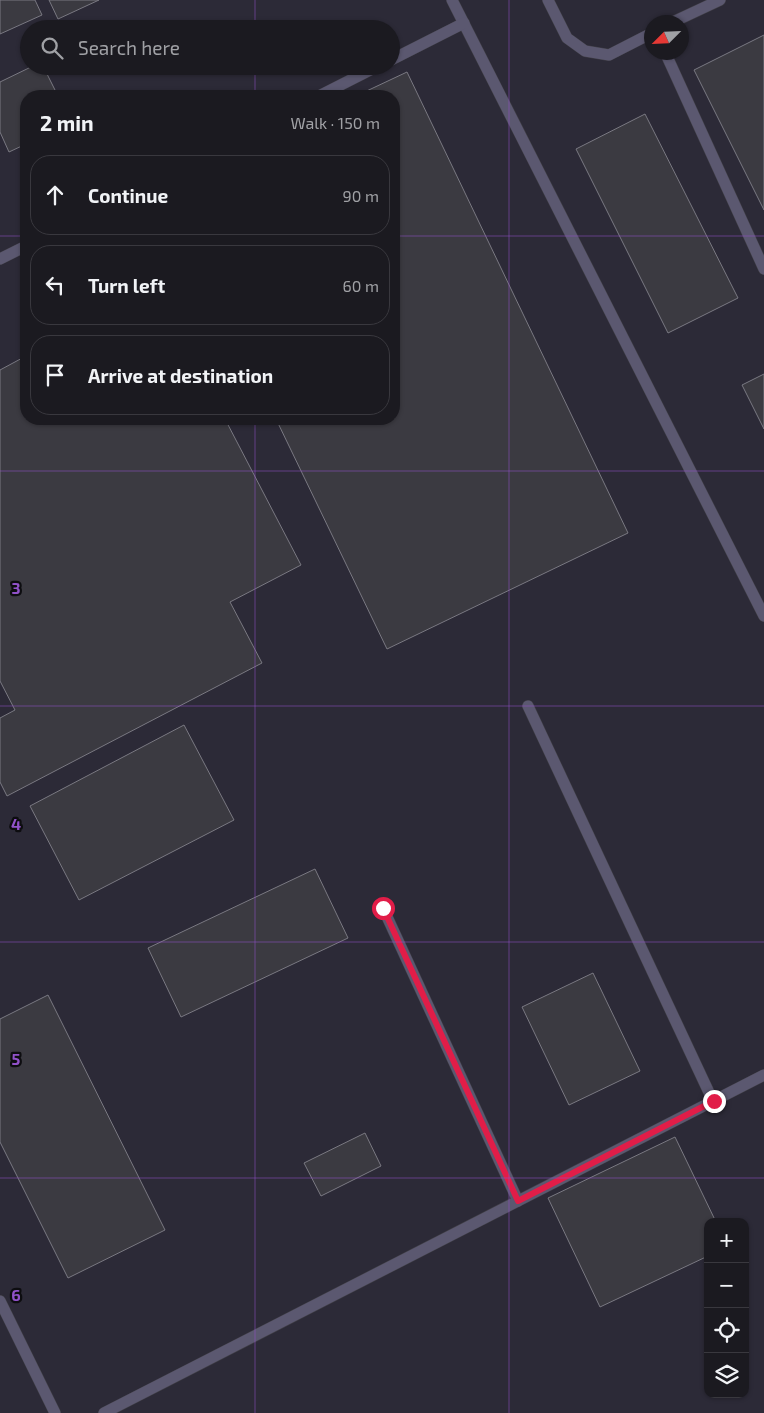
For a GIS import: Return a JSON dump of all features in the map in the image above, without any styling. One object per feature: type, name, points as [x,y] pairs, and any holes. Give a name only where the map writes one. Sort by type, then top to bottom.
[{"type":"lane","points":[[452,0],[764,616]]},
{"type":"lane","points":[[548,0],[567,38],[585,52],[609,55],[644,37]]},
{"type":"lane","points":[[688,15],[720,0]]},
{"type":"lane","points":[[400,55],[464,23]]},
{"type":"lane","points":[[669,60],[764,269]]},
{"type":"lane","points":[[332,90],[361,75]]},
{"type":"lane","points":[[0,259],[20,249]]},
{"type":"lane","points":[[528,706],[714,1101]]},
{"type":"lane","points":[[383,908],[518,1201]]},
{"type":"lane","points":[[104,1413],[764,1075]]},
{"type":"lane","points":[[0,1301],[55,1413]]},
{"type":"shaded area","points":[[0,0],[764,0],[764,1413],[0,1413]]},
{"type":"building","points":[[0,0],[35,0],[42,15],[31,20],[20,20],[20,25],[0,34]]},
{"type":"building","points":[[49,0],[99,0],[58,19]]},
{"type":"building","points":[[764,35],[764,210],[694,70]]},
{"type":"building","points":[[20,72],[20,75],[48,75],[55,90],[20,90],[20,147],[9,152],[0,132],[0,82]]},
{"type":"building","points":[[407,72],[628,533],[387,649],[279,425],[400,425],[400,90],[369,90]]},
{"type":"building","points":[[645,114],[738,298],[668,333],[576,149]]},
{"type":"building","points":[[20,359],[20,425],[228,425],[301,565],[230,602],[262,663],[7,796],[0,782],[0,718],[15,710],[0,681],[0,370]]},
{"type":"building","points":[[764,374],[764,429],[742,385]]},
{"type":"building","points":[[184,725],[234,820],[79,900],[30,806]]},
{"type":"building","points":[[315,869],[348,938],[181,1017],[148,948]]},
{"type":"building","points":[[593,973],[640,1071],[569,1105],[522,1007]]},
{"type":"building","points":[[48,995],[165,1230],[68,1278],[0,1142],[0,1019]]},
{"type":"building","points":[[365,1133],[381,1166],[321,1196],[304,1163]]},
{"type":"building","points":[[675,1137],[714,1218],[704,1218],[704,1258],[600,1307],[548,1198]]},
{"type":"route","points":[[383,908],[518,1201],[714,1101]]}]
